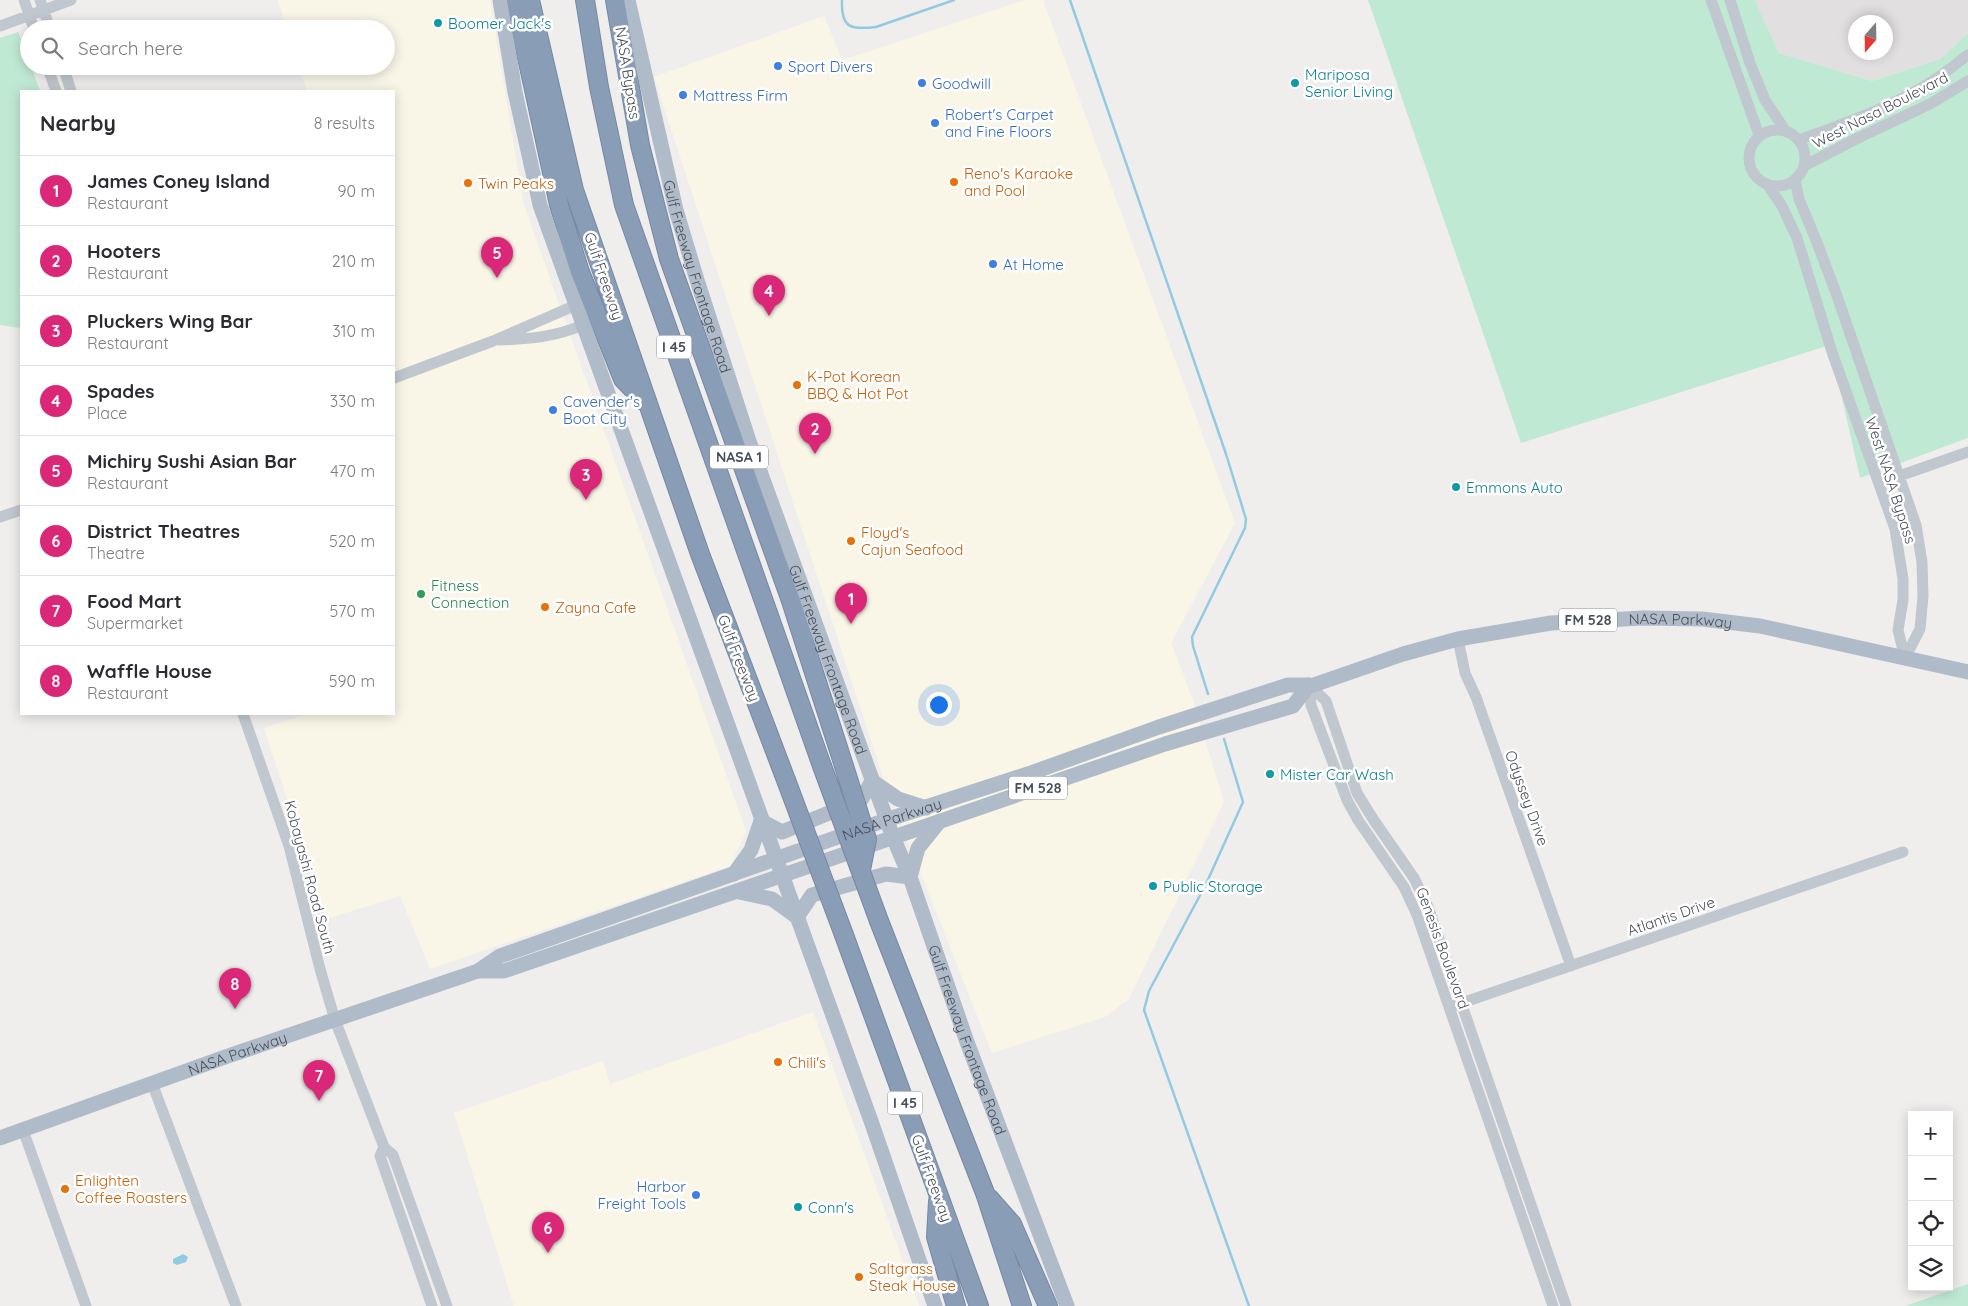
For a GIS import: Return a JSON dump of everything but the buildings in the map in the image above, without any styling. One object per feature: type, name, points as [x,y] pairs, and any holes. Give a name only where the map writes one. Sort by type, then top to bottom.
[{"type":"highway","points":[[516,0],[559,205],[580,272],[623,379],[651,409]]},
{"type":"highway","name":"Gulf Freeway","points":[[530,0],[574,190],[700,554],[844,935],[978,1306]]},
{"type":"highway","name":"I 45","points":[[585,0],[599,87],[624,205],[822,766],[879,921],[985,1193],[1022,1306]]},
{"type":"highway","name":"NASA Bypass","points":[[615,0],[640,145],[669,259],[708,374],[791,601],[868,840],[861,870]]},
{"type":"highway","points":[[938,1193],[936,1237],[956,1306]]},
{"type":"highway","points":[[985,1193],[1012,1224],[1048,1306]]},
{"type":"main road","points":[[500,0],[515,92],[540,204],[761,821],[783,876],[871,1120],[935,1306]]},
{"type":"main road","name":"Gulf Freeway Frontage Road","points":[[628,0],[676,210],[750,442],[892,837],[910,877],[967,1042],[1067,1306]]},
{"type":"main road","name":"NASA Parkway","points":[[0,1138],[152,1083],[478,971],[500,956],[886,820],[1288,685],[1309,685],[1403,654],[1458,639],[1551,623],[1634,618],[1693,619],[1776,629],[1905,658]]},
{"type":"main road","name":"FM 528","points":[[1905,658],[1968,672]]},
{"type":"main road","name":"NASA Parkway","points":[[478,971],[504,971],[1165,744],[1293,706],[1309,685]]},
{"type":"main road","points":[[1159,727],[1165,744]]},
{"type":"main road","points":[[761,821],[782,832],[861,800],[872,781],[898,799],[926,808]]},
{"type":"main road","points":[[734,874],[751,850],[761,821]]},
{"type":"main road","points":[[798,918],[812,895],[886,874],[910,877],[918,848],[940,821]]},
{"type":"main road","points":[[737,892],[772,898],[798,918]]},
{"type":"street","points":[[24,0],[31,20]]},
{"type":"street","points":[[0,26],[29,14],[41,5],[71,0]]},
{"type":"street","points":[[1711,0],[1759,135],[1776,129],[1785,130]]},
{"type":"street","points":[[1730,0],[1750,63],[1766,100],[1785,130],[1799,140],[1804,148],[1806,157],[1801,174],[1795,180],[1786,185],[1776,186],[1767,184]]},
{"type":"street","points":[[41,5],[47,20]]},
{"type":"street","name":"West Nasa Boulevard","points":[[1799,140],[1842,125],[1897,101],[1937,78],[1968,54]]},
{"type":"street","points":[[50,75],[56,90]]},
{"type":"street","points":[[66,75],[71,90]]},
{"type":"street","name":"West Nasa Boulevard","points":[[1804,166],[1856,138],[1932,103],[1968,81]]},
{"type":"street","name":"West NASA Bypass","points":[[1759,135],[1752,143],[1749,152],[1752,172],[1758,179],[1767,184],[1782,206],[1797,238],[1823,324],[1895,529],[1903,579],[1903,600],[1898,630],[1905,658]]},
{"type":"street","name":"West NASA Bypass","points":[[1795,180],[1798,199],[1836,293],[1916,525],[1923,578],[1920,629],[1905,658]]},
{"type":"street","points":[[395,378],[493,341],[576,305]]},
{"type":"street","points":[[493,341],[537,339],[561,334],[583,325]]},
{"type":"street","points":[[1879,483],[1968,452]]},
{"type":"street","points":[[0,517],[20,510]]},
{"type":"street","name":"Odyssey Drive","points":[[1458,639],[1465,672],[1476,697],[1571,966]]},
{"type":"street","name":"Genesis Boulevard","points":[[1309,685],[1311,706],[1343,791],[1358,820],[1396,874],[1410,899],[1507,1138],[1566,1306]]},
{"type":"street","name":"Kobayashi Road South","points":[[243,715],[289,846],[335,1020],[384,1147]]},
{"type":"street","name":"Atlantis Drive","points":[[1454,1006],[1903,852]]},
{"type":"street","name":"Genesis Boulevard","points":[[1454,1006],[1496,1142],[1553,1306]]},
{"type":"street","points":[[152,1083],[236,1306]]},
{"type":"street","points":[[23,1130],[86,1306]]},
{"type":"street","points":[[1496,1142],[1507,1138]]},
{"type":"street","points":[[432,1306],[380,1156],[384,1147],[393,1155],[447,1306]]},
{"type":"street","points":[[1541,1274],[1554,1269]]},
{"type":"shaded area","points":[[278,0],[490,0],[523,202],[746,831],[730,866],[430,969],[400,896],[326,919],[264,728],[303,715],[395,715],[395,90],[307,90],[302,75],[395,75],[395,20],[284,20]]},
{"type":"shaded area","points":[[1025,0],[1043,0],[1235,523],[1171,643],[1193,700],[1224,802],[1129,999],[1105,1017],[992,1053],[884,780],[654,77],[824,16],[842,60]]},
{"type":"shaded area","points":[[1755,0],[1968,0],[1968,33],[1940,59],[1872,81],[1779,53]]},
{"type":"shaded area","points":[[813,1012],[919,1306],[514,1306],[454,1113],[603,1061],[610,1084]]},
{"type":"green space","points":[[1368,0],[1755,0],[1779,53],[1872,81],[1940,59],[1968,33],[1968,438],[1860,478],[1830,345],[1521,443]]},
{"type":"green space","points":[[18,32],[20,37],[20,75],[34,75],[40,90],[20,90],[20,328],[0,325],[0,38]]},
{"type":"green space","points":[[1968,1284],[1968,1306],[1905,1306],[1948,1291],[1953,1291],[1953,1289]]},
{"type":"water","points":[[183,1254],[188,1257],[186,1262],[177,1265],[173,1263],[173,1259]]},
{"type":"waterway","points":[[842,0],[845,22],[860,28],[876,27],[954,0]]},
{"type":"waterway","points":[[1070,0],[1226,454],[1246,519],[1245,528],[1192,637],[1208,694]]},
{"type":"waterway","points":[[1224,739],[1243,802],[1206,884],[1149,991],[1144,1010],[1249,1306]]},
{"type":"place","name":"Boomer Jack's","points":[[438,23]]},
{"type":"place","name":"Sport Divers","points":[[778,66]]},
{"type":"place","name":"Goodwill","points":[[922,83]]},
{"type":"place","name":"Mariposa Senior Living","points":[[1295,83]]},
{"type":"place","name":"Mattress Firm","points":[[683,95]]},
{"type":"place","name":"Robert's Carpet and Fine Floors","points":[[935,123]]},
{"type":"place","name":"Reno's Karaoke and Pool","points":[[954,182]]},
{"type":"place","name":"Twin Peaks","points":[[468,183]]},
{"type":"place","name":"At Home","points":[[993,264]]},
{"type":"place","name":"Michiry Sushi Asian Bar","points":[[497,278]]},
{"type":"place","name":"Spades","points":[[769,316]]},
{"type":"place","name":"K-Pot Korean BBQ & Hot Pot","points":[[797,385]]},
{"type":"place","name":"Cavender's Boot City","points":[[553,410]]},
{"type":"place","name":"Hooters","points":[[815,454]]},
{"type":"place","name":"Emmons Auto","points":[[1456,487]]},
{"type":"place","name":"Pluckers Wing Bar","points":[[586,500]]},
{"type":"place","name":"Floyd's Cajun Seafood","points":[[851,541]]},
{"type":"place","name":"Fitness Connection","points":[[421,594]]},
{"type":"place","name":"Zayna Cafe","points":[[545,607]]},
{"type":"place","name":"James Coney Island","points":[[851,624]]},
{"type":"place","name":"Mister Car Wash","points":[[1270,774]]},
{"type":"place","name":"Public Storage","points":[[1153,886]]},
{"type":"place","name":"Waffle House","points":[[235,1009]]},
{"type":"place","name":"Chili's","points":[[778,1062]]},
{"type":"place","name":"Food Mart","points":[[319,1101]]},
{"type":"place","name":"Enlighten Coffee Roasters","points":[[65,1189]]},
{"type":"place","name":"Harbor Freight Tools","points":[[696,1195]]},
{"type":"place","name":"Conn's","points":[[798,1207]]},
{"type":"place","name":"District Theatres","points":[[548,1253]]},
{"type":"place","name":"Saltgrass Steak House","points":[[859,1277]]}]
